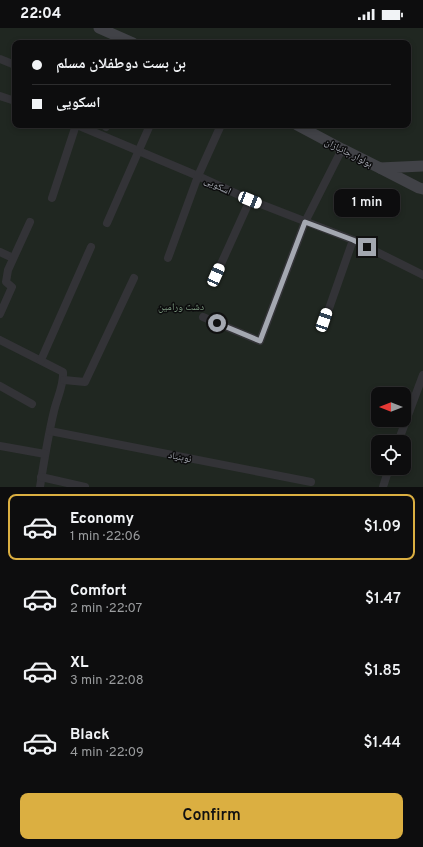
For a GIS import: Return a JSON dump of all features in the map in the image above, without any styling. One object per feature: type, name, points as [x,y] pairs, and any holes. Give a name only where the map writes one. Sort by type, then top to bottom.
[{"type":"main road","points":[[99,28],[125,40]]},
{"type":"main road","name":"بولوار جانبازان","points":[[303,128],[423,189]]},
{"type":"main road","points":[[380,168],[423,166]]},
{"type":"street","points":[[0,59],[12,64]]},
{"type":"street","points":[[0,96],[12,100]]},
{"type":"street","points":[[52,198],[76,128]]},
{"type":"street","name":"اسکویی","points":[[84,128],[139,150],[250,200],[353,240],[423,275]]},
{"type":"street","points":[[107,223],[149,128]]},
{"type":"street","points":[[168,258],[198,176],[220,128]]},
{"type":"street","points":[[203,317],[260,341],[305,222],[342,149]]},
{"type":"street","points":[[216,275],[250,200]]},
{"type":"street","points":[[0,314],[12,287],[6,282],[8,270],[30,222]]},
{"type":"street","points":[[324,320],[353,240]]},
{"type":"street","points":[[41,360],[90,247]]},
{"type":"street","points":[[0,252],[13,258]]},
{"type":"street","points":[[64,380],[85,382],[134,278]]},
{"type":"street","points":[[0,340],[64,372],[64,380],[58,396],[45,454],[40,487]]},
{"type":"street","points":[[401,435],[423,375]]},
{"type":"street","points":[[0,386],[32,404]]},
{"type":"street","name":"نوبنیاد","points":[[50,431],[311,482]]},
{"type":"street","points":[[0,446],[45,454]]},
{"type":"street","points":[[383,487],[387,475]]},
{"type":"street","points":[[41,477],[85,487]]},
{"type":"green space","name":"دشت ورامین","points":[[0,28],[423,28],[423,487],[0,487]]},
{"type":"route","points":[[217,323],[260,341],[305,222],[353,240],[367,247]]}]
